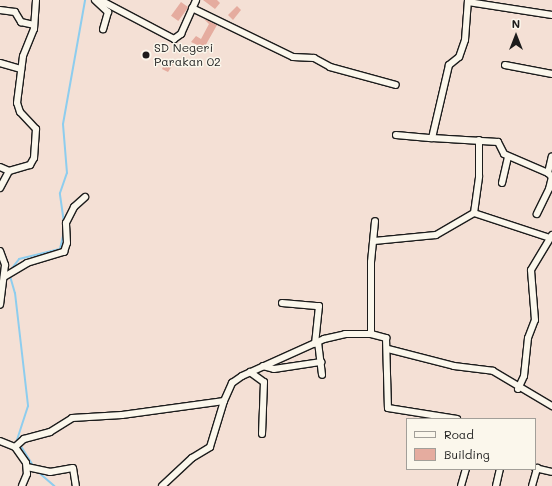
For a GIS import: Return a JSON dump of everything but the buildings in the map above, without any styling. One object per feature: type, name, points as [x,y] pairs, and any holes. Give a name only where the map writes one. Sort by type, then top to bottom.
[{"type":"street","points":[[0,167],[9,171],[30,165],[34,158],[36,129],[20,112],[17,103],[21,69],[34,25],[36,0]]},
{"type":"street","points":[[96,0],[108,12],[103,29]]},
{"type":"street","points":[[100,0],[174,39],[180,34],[196,0]]},
{"type":"street","points":[[432,138],[449,65],[459,56],[465,40],[468,1],[552,15]]},
{"type":"street","points":[[192,8],[292,57],[314,58],[328,66],[396,85]]},
{"type":"street","points":[[0,10],[15,12],[22,22],[34,25]]},
{"type":"street","points":[[0,63],[21,69]]},
{"type":"street","points":[[505,65],[552,74]]},
{"type":"street","points":[[396,135],[498,142],[501,153],[548,172],[552,177],[550,189],[537,214]]},
{"type":"street","points":[[474,213],[479,176],[479,140]]},
{"type":"street","points":[[548,172],[552,156]]},
{"type":"street","points":[[502,183],[508,157]]},
{"type":"street","points":[[0,188],[9,171]]},
{"type":"street","points":[[8,275],[27,263],[64,252],[67,243],[66,223],[74,207],[84,197]]},
{"type":"street","points":[[374,241],[436,235],[474,213],[551,236],[530,270],[535,320],[528,338],[524,376],[518,389]]},
{"type":"street","points":[[371,334],[375,221]]},
{"type":"street","points":[[0,251],[8,275],[0,305]]},
{"type":"street","points":[[282,303],[319,306],[316,343],[321,362],[322,375]]},
{"type":"street","points":[[162,486],[188,462],[210,447],[224,401],[232,383],[263,366],[334,336],[371,334],[386,338],[388,349],[388,408],[451,418]]},
{"type":"street","points":[[388,349],[454,366],[493,371],[518,389],[543,399],[552,406]]},
{"type":"street","points":[[263,366],[274,369],[321,362]]},
{"type":"street","points":[[250,372],[264,382],[262,434]]},
{"type":"street","points":[[16,445],[24,439],[50,432],[72,418],[122,415],[224,401]]},
{"type":"street","points":[[0,441],[16,445],[29,468],[43,471],[73,468],[76,486]]},
{"type":"street","points":[[22,486],[29,468]]},
{"type":"street","points":[[536,468],[552,472]]},
{"type":"street","points":[[461,486],[466,470]]},
{"type":"street","points":[[496,486],[500,470]]},
{"type":"street","points":[[532,486],[536,470]]},
{"type":"waterway","points":[[64,223],[60,193],[67,173],[63,124],[85,0]]},
{"type":"waterway","points":[[9,272],[19,259],[60,249],[64,231]]},
{"type":"waterway","points":[[10,276],[15,293],[28,406],[17,440],[34,467]]},
{"type":"waterway","points":[[37,471],[54,486]]},
{"type":"place","name":"SD Negeri Parakan 02","points":[[146,55]]}]
